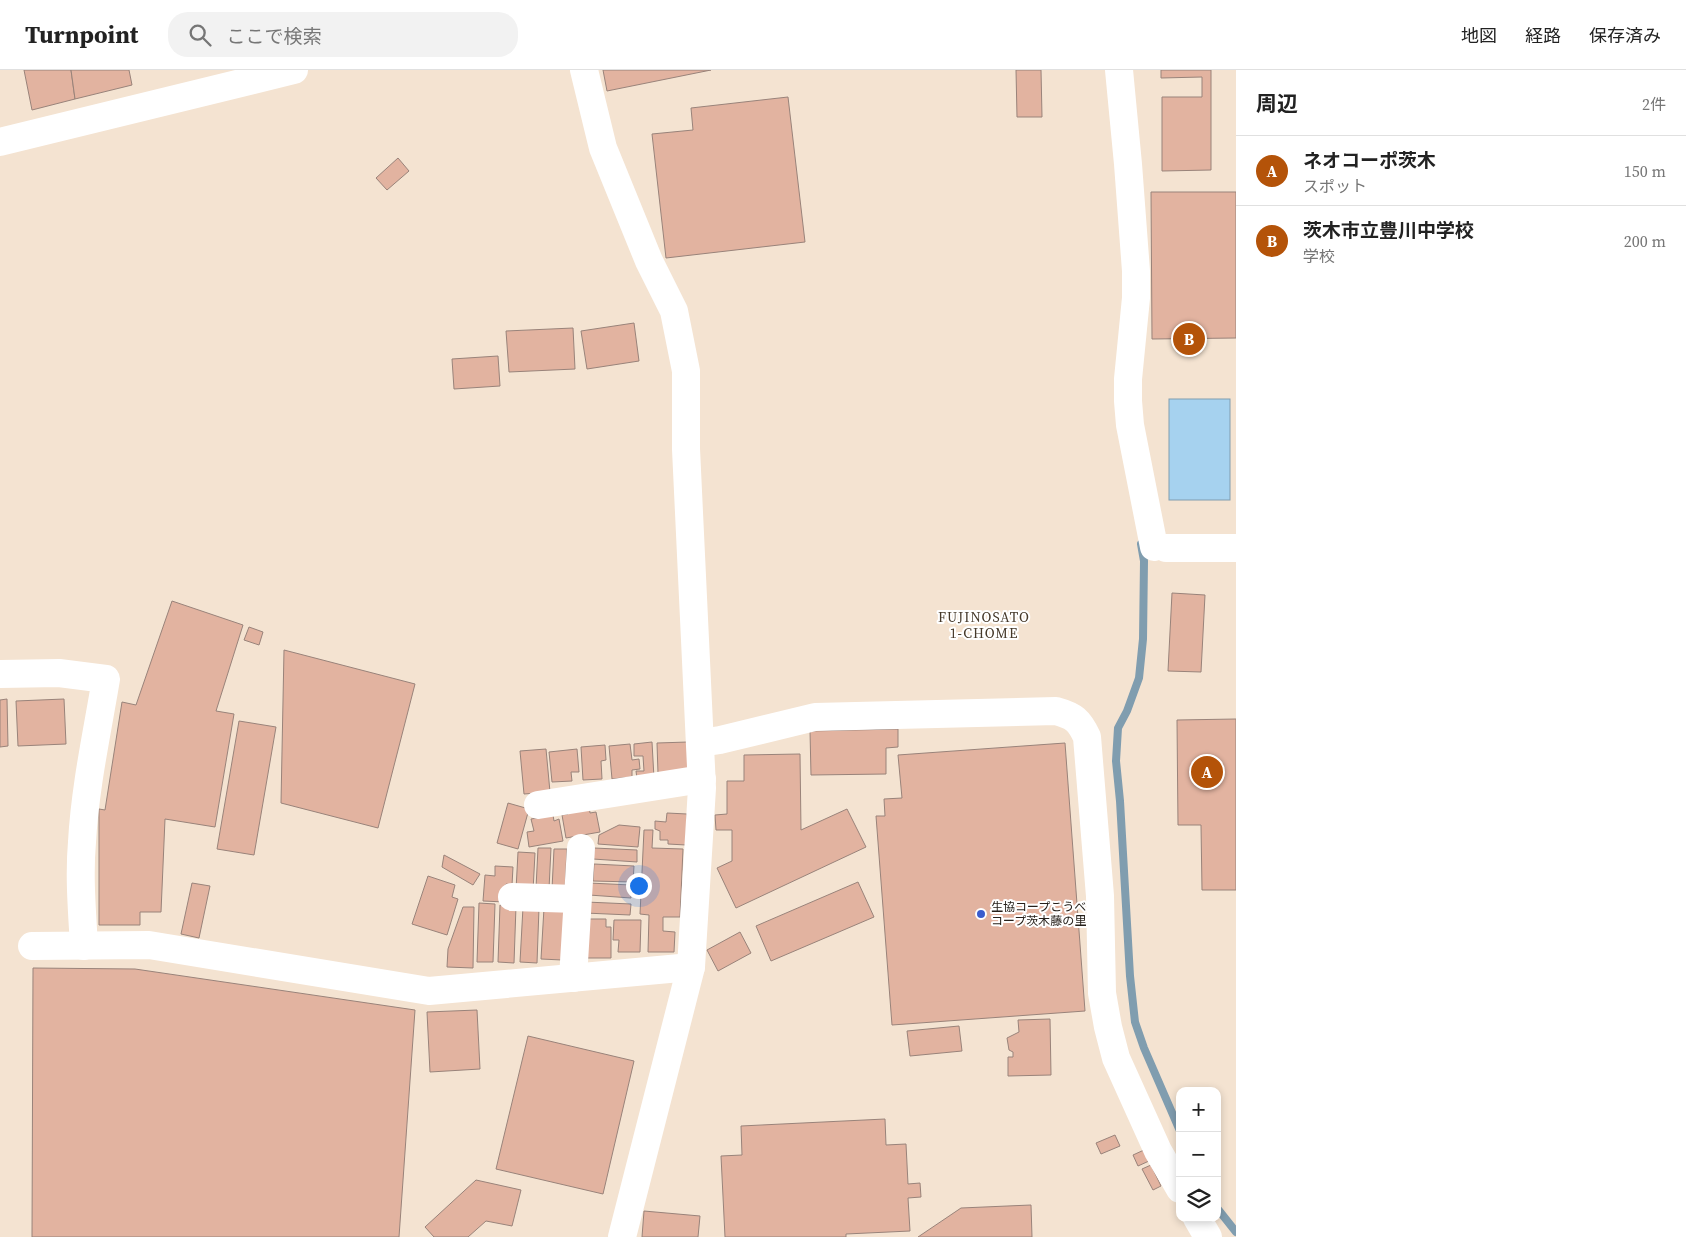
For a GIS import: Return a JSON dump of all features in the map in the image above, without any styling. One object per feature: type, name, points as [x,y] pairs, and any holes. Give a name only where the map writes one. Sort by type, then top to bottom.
[{"type":"street","points":[[0,142],[294,70]]},
{"type":"street","points":[[584,70],[603,148],[649,261],[674,311],[686,372],[686,449],[702,779],[691,967],[622,1237]]},
{"type":"street","points":[[1119,70],[1136,271],[1136,298],[1128,379],[1130,417],[1160,547],[1236,548]]},
{"type":"street","points":[[0,674],[59,673],[106,679],[89,778],[82,842],[81,892],[84,946]]},
{"type":"street","points":[[700,743],[815,717],[1056,711],[1071,715],[1081,725],[1087,737],[1100,896],[1102,993],[1108,1027],[1116,1058],[1158,1151],[1176,1182]]},
{"type":"street","points":[[538,805],[702,779]]},
{"type":"street","points":[[573,978],[581,848]]},
{"type":"street","points":[[512,897],[577,899]]},
{"type":"street","points":[[32,946],[149,945],[429,991],[691,967]]},
{"type":"street","points":[[1199,1222],[1208,1237]]},
{"type":"water","points":[[1169,399],[1230,399],[1230,500],[1169,500]]},
{"type":"building","points":[[24,70],[71,70],[75,99],[32,110]]},
{"type":"building","points":[[71,70],[129,70],[132,85],[75,99]]},
{"type":"building","points":[[603,70],[711,70],[607,91]]},
{"type":"building","points":[[1016,70],[1041,70],[1042,117],[1017,117]]},
{"type":"building","points":[[1161,70],[1211,70],[1211,170],[1162,171],[1162,97],[1202,97],[1202,77],[1161,78]]},
{"type":"building","points":[[788,97],[805,242],[666,258],[652,134],[693,130],[691,108]]},
{"type":"building","points":[[398,158],[409,171],[387,190],[376,178]]},
{"type":"building","points":[[1151,192],[1236,192],[1236,338],[1152,339]]},
{"type":"building","points":[[634,323],[639,361],[587,369],[581,331]]},
{"type":"building","points":[[573,328],[575,369],[509,372],[506,331]]},
{"type":"building","points":[[498,356],[500,386],[454,389],[452,359]]},
{"type":"building","points":[[1172,593],[1205,595],[1201,672],[1168,671]]},
{"type":"building","points":[[172,601],[243,625],[216,711],[234,714],[215,827],[165,819],[161,912],[140,912],[140,925],[99,925],[99,809],[105,810],[122,702],[136,705]]},
{"type":"building","points":[[249,627],[263,632],[259,645],[244,640]]},
{"type":"building","points":[[284,650],[415,684],[378,828],[281,803]]},
{"type":"building","points":[[7,699],[8,746],[0,747],[0,700]]},
{"type":"building","points":[[64,699],[66,744],[18,746],[16,701]]},
{"type":"building","points":[[1236,719],[1236,890],[1202,890],[1201,825],[1178,825],[1177,720]]},
{"type":"building","points":[[239,721],[276,727],[254,855],[217,849]]},
{"type":"building","points":[[898,729],[898,747],[886,748],[886,774],[811,775],[810,731]]},
{"type":"building","points":[[652,742],[654,778],[637,779],[636,771],[644,771],[643,756],[634,756],[634,744]]},
{"type":"building","points":[[688,742],[689,772],[658,773],[657,743]]},
{"type":"building","name":"生協コープこうべ コープ茨木藤の里","points":[[1065,743],[1085,1011],[892,1025],[876,816],[885,816],[884,799],[902,798],[898,755]]},
{"type":"building","points":[[630,744],[632,760],[639,759],[640,769],[632,770],[632,777],[612,779],[609,746]]},
{"type":"building","points":[[605,745],[606,760],[601,761],[602,779],[583,780],[581,747]]},
{"type":"building","points":[[546,749],[550,792],[524,794],[520,751]]},
{"type":"building","points":[[577,749],[579,772],[571,772],[572,781],[552,782],[549,752]]},
{"type":"building","points":[[800,754],[801,830],[847,809],[866,847],[736,908],[717,868],[732,861],[732,830],[716,830],[715,815],[727,814],[727,781],[744,781],[744,755]]},
{"type":"building","points":[[508,803],[529,809],[518,849],[497,843]]},
{"type":"building","points":[[589,805],[590,813],[596,812],[600,832],[566,838],[562,815],[568,814],[568,809]]},
{"type":"building","points":[[667,813],[687,814],[686,845],[668,844],[668,840],[660,840],[660,831],[655,829],[655,821],[666,822]]},
{"type":"building","points":[[553,815],[554,821],[559,819],[563,841],[529,847],[527,832],[534,831],[531,819]]},
{"type":"building","points":[[619,825],[640,827],[638,847],[598,844],[599,835]]},
{"type":"building","points":[[644,830],[653,830],[652,848],[683,849],[680,917],[663,917],[663,931],[675,932],[674,952],[648,952],[649,915],[640,914]]},
{"type":"building","points":[[538,848],[551,848],[549,889],[536,888]]},
{"type":"building","points":[[594,848],[637,850],[637,862],[593,859]]},
{"type":"building","points":[[554,849],[567,849],[565,890],[552,889]]},
{"type":"building","points":[[518,852],[535,853],[533,891],[516,890]]},
{"type":"building","points":[[444,855],[480,874],[473,885],[442,867]]},
{"type":"building","points":[[594,864],[634,866],[633,882],[593,881]]},
{"type":"building","points":[[495,866],[513,867],[512,885],[506,884],[505,902],[483,901],[485,875],[495,876]]},
{"type":"building","points":[[428,876],[455,885],[452,897],[458,899],[447,935],[412,924]]},
{"type":"building","points":[[858,882],[874,917],[771,961],[756,926]]},
{"type":"building","points":[[192,883],[210,886],[199,938],[181,934]]},
{"type":"building","points":[[589,883],[631,885],[631,898],[589,895]]},
{"type":"building","points":[[586,902],[631,904],[630,915],[585,913]]},
{"type":"building","points":[[479,903],[495,904],[493,962],[477,962]]},
{"type":"building","points":[[500,905],[516,906],[514,963],[498,962]]},
{"type":"building","points":[[463,907],[474,907],[473,968],[447,967],[448,949]]},
{"type":"building","points":[[523,907],[539,908],[537,963],[520,962]]},
{"type":"building","points":[[544,908],[565,909],[562,960],[541,959]]},
{"type":"building","points":[[586,919],[606,919],[606,927],[611,927],[611,958],[586,958]]},
{"type":"building","points":[[614,920],[641,920],[640,952],[618,952],[619,940],[613,940]]},
{"type":"building","points":[[740,932],[751,953],[718,971],[707,950]]},
{"type":"building","points":[[33,968],[135,969],[415,1010],[399,1237],[32,1237]]},
{"type":"building","points":[[477,1010],[480,1069],[430,1072],[427,1012]]},
{"type":"building","points":[[1050,1019],[1051,1075],[1008,1076],[1008,1057],[1013,1057],[1013,1052],[1009,1050],[1007,1038],[1019,1032],[1018,1020]]},
{"type":"building","points":[[959,1026],[962,1051],[910,1056],[907,1031]]},
{"type":"building","points":[[528,1036],[634,1061],[603,1194],[496,1169]]},
{"type":"building","points":[[885,1119],[886,1145],[906,1144],[908,1184],[920,1183],[921,1197],[908,1198],[910,1231],[846,1234],[846,1237],[725,1237],[721,1156],[742,1155],[741,1126]]},
{"type":"building","points":[[1115,1135],[1120,1146],[1101,1154],[1096,1143]]},
{"type":"building","points":[[1144,1150],[1149,1161],[1138,1166],[1133,1155]]},
{"type":"building","points":[[1151,1165],[1161,1186],[1153,1190],[1142,1169]]},
{"type":"building","points":[[476,1180],[521,1190],[512,1226],[486,1221],[468,1237],[434,1237],[425,1227]]},
{"type":"building","points":[[1031,1205],[1032,1237],[918,1237],[961,1208]]},
{"type":"building","points":[[644,1211],[700,1216],[698,1237],[642,1237]]},
{"type":"waterway","points":[[1141,544],[1144,561],[1143,639],[1139,678],[1127,711],[1118,728],[1116,761],[1130,976],[1135,1022],[1144,1048],[1176,1122]]},
{"type":"waterway","points":[[1221,1213],[1236,1232]]},
{"type":"place","name":"茨木市立豊川中学校","points":[[1189,339]]},
{"type":"place","name":"ネオコーポ茨木","points":[[1207,772]]},
{"type":"place","name":"生協コープこうべ コープ茨木藤の里","points":[[981,914]]},
{"type":"district","name":"FUJINOSATO 1-CHOME","points":[[984,626]]}]
